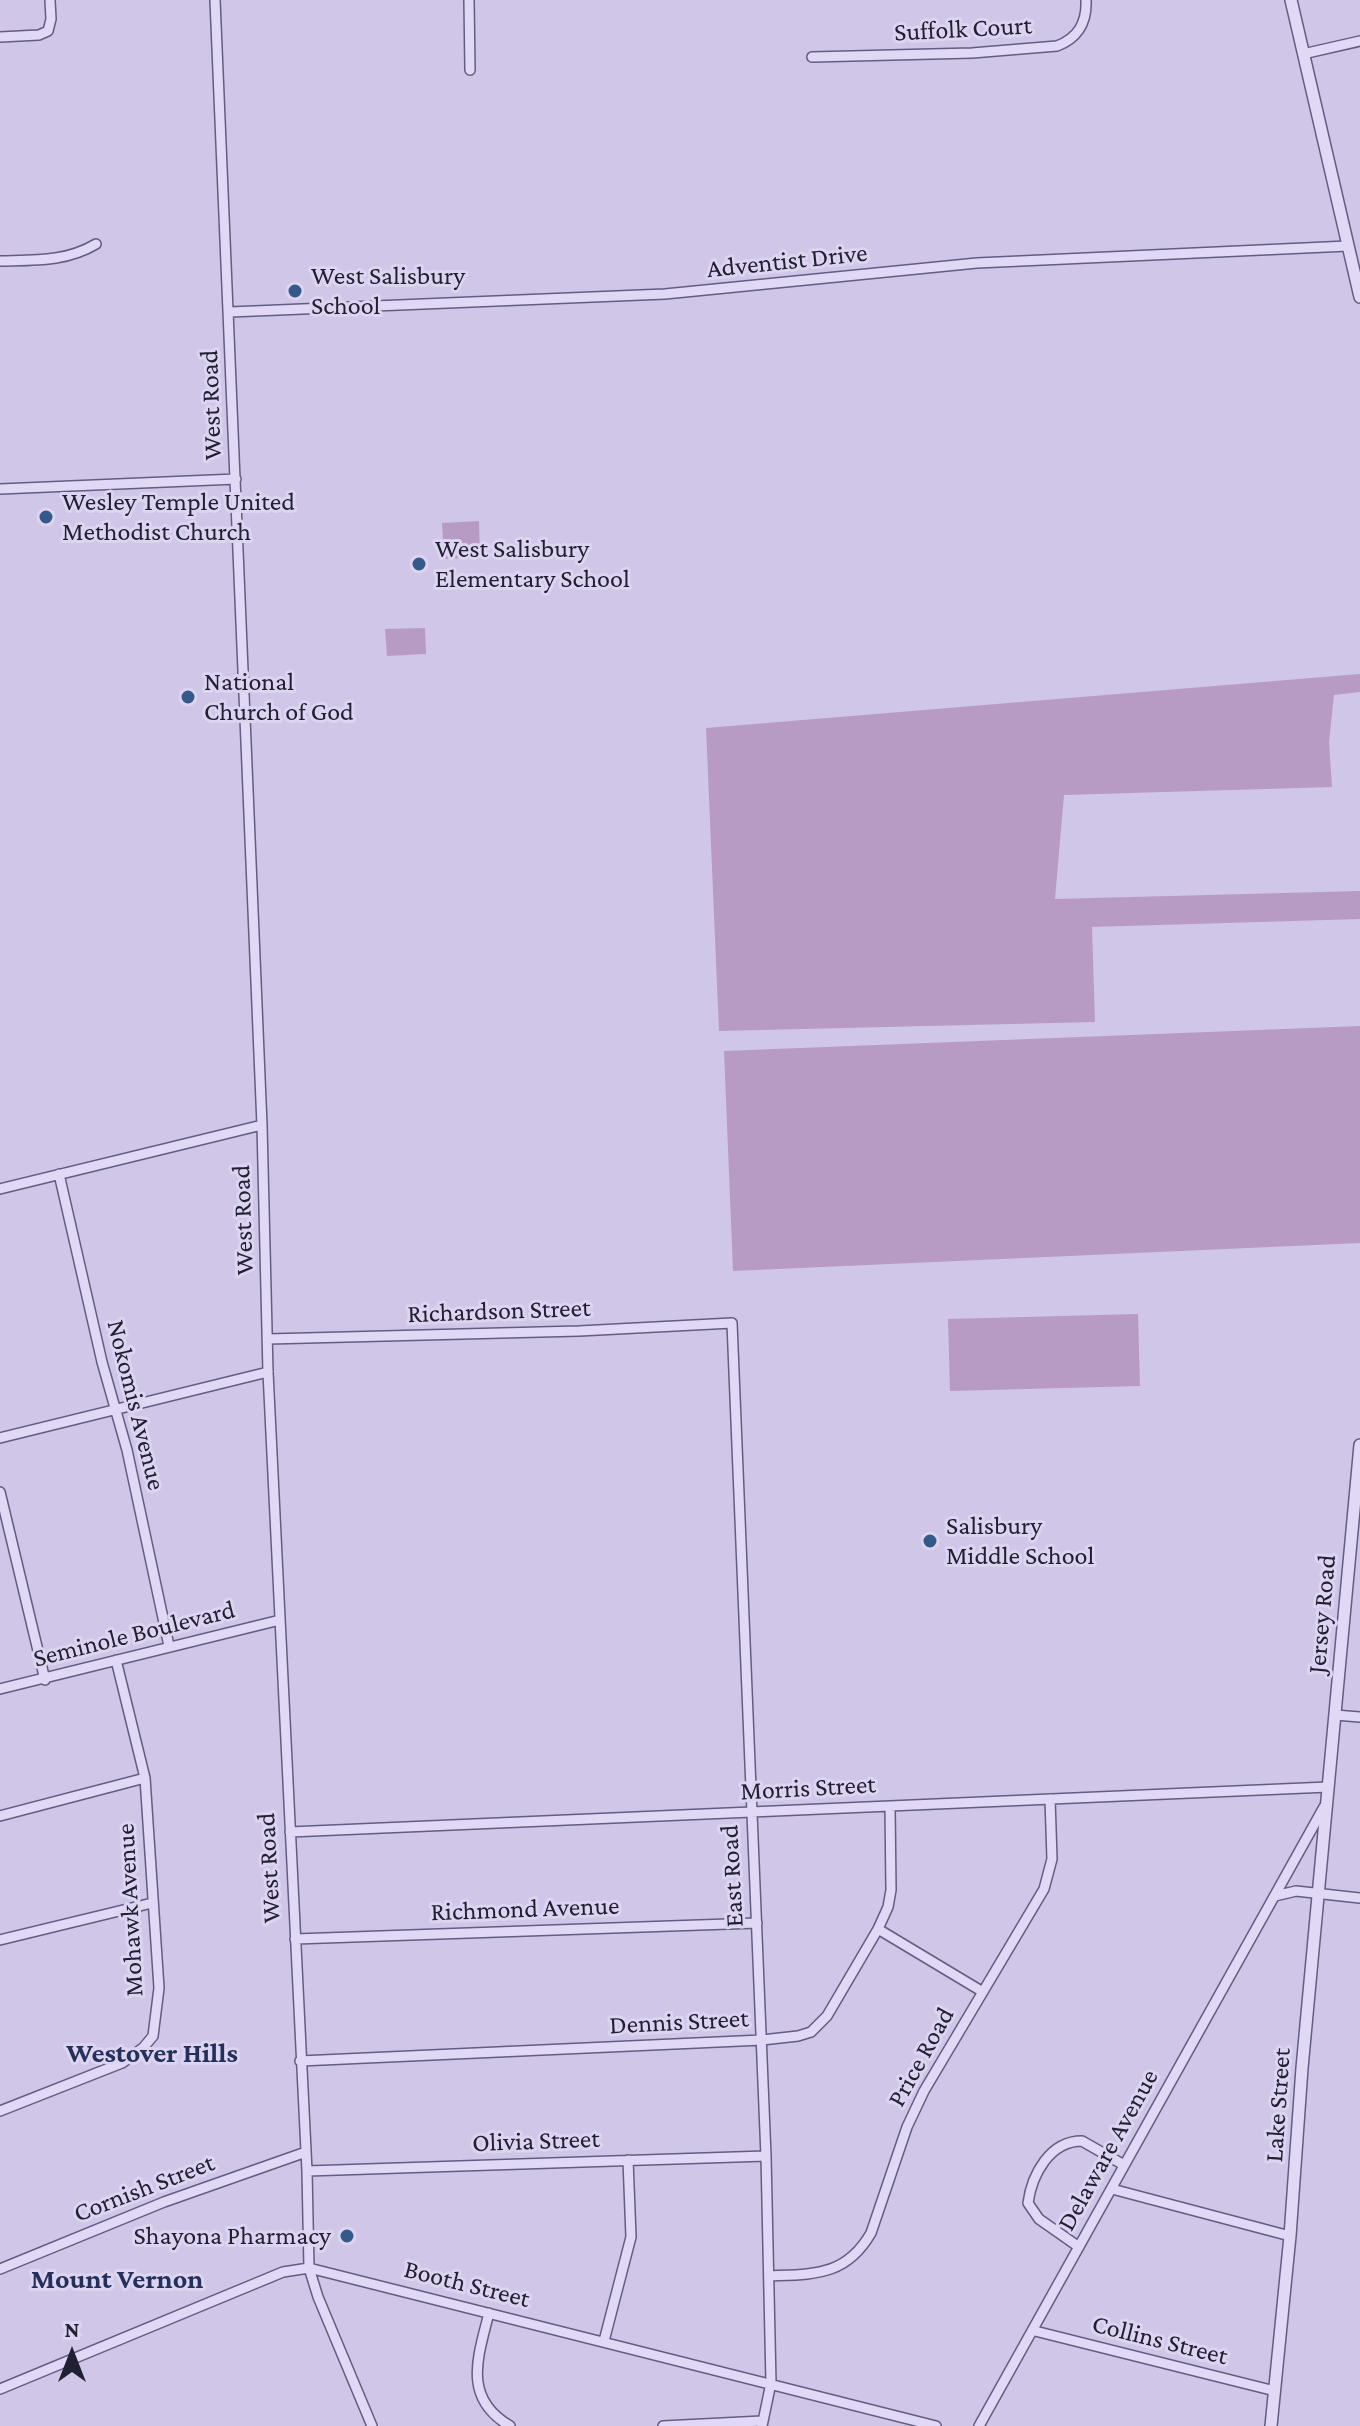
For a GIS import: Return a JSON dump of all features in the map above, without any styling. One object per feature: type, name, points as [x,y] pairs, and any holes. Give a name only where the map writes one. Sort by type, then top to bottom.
[{"type":"street","points":[[0,37],[39,35],[48,31],[50,0]]},
{"type":"street","name":"West Road","points":[[215,0],[262,1125],[268,1372],[307,2171],[309,2268],[372,2426]]},
{"type":"street","points":[[469,0],[470,70]]},
{"type":"street","name":"Suffolk Court","points":[[812,57],[972,53],[1057,46],[1078,32],[1085,20],[1086,0]]},
{"type":"street","points":[[1291,0],[1360,297]]},
{"type":"street","points":[[1303,54],[1360,41]]},
{"type":"street","points":[[0,261],[52,260],[79,254],[96,244]]},
{"type":"street","name":"Adventist Drive","points":[[230,312],[711,291],[977,263],[1348,246]]},
{"type":"street","points":[[0,489],[236,479]]},
{"type":"street","points":[[0,1189],[262,1125]]},
{"type":"street","name":"Nokomis Avenue","points":[[59,1174],[169,1646]]},
{"type":"street","name":"Richardson Street","points":[[268,1339],[579,1331],[732,1323]]},
{"type":"street","name":"East Road","points":[[732,1323],[766,2156],[771,2383],[762,2424]]},
{"type":"street","points":[[0,1438],[268,1372]]},
{"type":"street","name":"Jersey Road","points":[[1328,1787],[1360,1445]]},
{"type":"street","points":[[0,1492],[45,1680]]},
{"type":"street","name":"Seminole Boulevard","points":[[0,1689],[280,1620]]},
{"type":"street","name":"Mohawk Avenue","points":[[0,2111],[122,2063],[143,2048],[153,2036],[159,1988],[145,1778],[116,1660]]},
{"type":"street","points":[[1335,1715],[1360,1717]]},
{"type":"street","points":[[0,1816],[145,1778]]},
{"type":"street","name":"Morris Street","points":[[290,1832],[1328,1787]]},
{"type":"street","name":"Lake Street","points":[[1271,2426],[1328,1787]]},
{"type":"street","name":"Price Road","points":[[769,2276],[813,2274],[832,2269],[848,2262],[863,2247],[871,2233],[916,2106],[1035,1908],[1049,1876],[1053,1842],[1050,1799]]},
{"type":"street","name":"Delaware Avenue","points":[[979,2426],[1035,2331],[1326,1803]]},
{"type":"street","name":"Dennis Street","points":[[300,2061],[762,2040],[811,2032],[827,2016],[888,1907],[891,1890],[890,1806]]},
{"type":"street","points":[[1275,1896],[1296,1891],[1360,1898]]},
{"type":"street","points":[[0,1940],[152,1903]]},
{"type":"street","name":"Richmond Avenue","points":[[295,1939],[757,1923]]},
{"type":"street","points":[[878,1929],[983,1992]]},
{"type":"street","points":[[1079,2247],[1039,2219],[1028,2203],[1042,2166],[1051,2152],[1074,2141],[1082,2141],[1124,2165]]},
{"type":"street","name":"Cornish Street","points":[[0,2269],[164,2202],[306,2152]]},
{"type":"street","name":"Olivia Street","points":[[307,2171],[766,2156]]},
{"type":"street","points":[[604,2341],[631,2237],[628,2160]]},
{"type":"street","points":[[1112,2189],[1290,2236]]},
{"type":"street","name":"Booth Street","points":[[0,2389],[283,2272],[309,2268],[936,2426]]},
{"type":"street","points":[[489,2313],[476,2376],[484,2402],[492,2413],[510,2426]]},
{"type":"street","name":"Collins Street","points":[[1035,2331],[1275,2391]]},
{"type":"street","points":[[663,2426],[762,2424]]},
{"type":"shaded area","points":[[479,521],[480,557],[444,559],[442,523]]},
{"type":"shaded area","points":[[425,628],[426,654],[387,656],[385,629]]},
{"type":"shaded area","points":[[1360,674],[1360,692],[1334,695],[1329,742],[1332,787],[1064,795],[1055,899],[1360,891],[1360,919],[1092,927],[1095,1022],[719,1031],[706,728]]},
{"type":"shaded area","points":[[1360,1026],[1360,1243],[733,1271],[724,1051]]},
{"type":"shaded area","points":[[1138,1314],[1140,1386],[950,1391],[948,1319]]},
{"type":"place","name":"West Salisbury School","points":[[295,291]]},
{"type":"place","name":"Wesley Temple United Methodist Church","points":[[46,517]]},
{"type":"place","name":"West Salisbury Elementary School","points":[[419,564]]},
{"type":"place","name":"National Church of God","points":[[188,697]]},
{"type":"place","name":"Salisbury Middle School","points":[[930,1541]]},
{"type":"place","name":"Shayona Pharmacy","points":[[347,2236]]},
{"type":"district","name":"Westover Hills","points":[[152,2053]]},
{"type":"district","name":"Mount Vernon","points":[[117,2279]]}]
